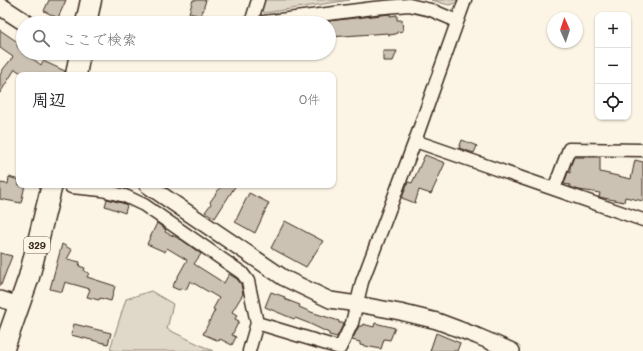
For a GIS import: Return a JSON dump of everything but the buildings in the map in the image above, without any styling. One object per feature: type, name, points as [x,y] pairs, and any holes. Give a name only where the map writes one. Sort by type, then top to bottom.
[{"type":"highway","points":[[88,16],[91,0]]},
{"type":"highway","points":[[77,72],[79,60]]},
{"type":"highway","name":"329","points":[[3,351],[29,277],[51,188]]},
{"type":"main road","points":[[0,6],[16,16]]},
{"type":"street","points":[[253,16],[258,0]]},
{"type":"street","points":[[257,323],[340,348],[352,323],[362,282],[415,141],[465,0]]},
{"type":"street","points":[[311,16],[409,5],[431,10],[457,21]]},
{"type":"street","points":[[415,141],[643,220]]},
{"type":"street","points":[[554,189],[569,149],[643,150]]},
{"type":"street","points":[[87,188],[102,190],[127,190],[144,205],[242,273],[248,281],[257,323],[250,351]]},
{"type":"street","points":[[150,188],[284,278],[330,300],[400,312],[437,321],[478,336],[512,351]]},
{"type":"street","points":[[0,299],[19,305]]},
{"type":"shaded area","points":[[264,0],[350,0],[264,13],[261,8]]},
{"type":"shaded area","points":[[431,0],[457,0],[456,3],[449,5]]},
{"type":"shaded area","points":[[151,291],[173,304],[167,329],[213,351],[115,351],[110,349],[126,299]]}]
